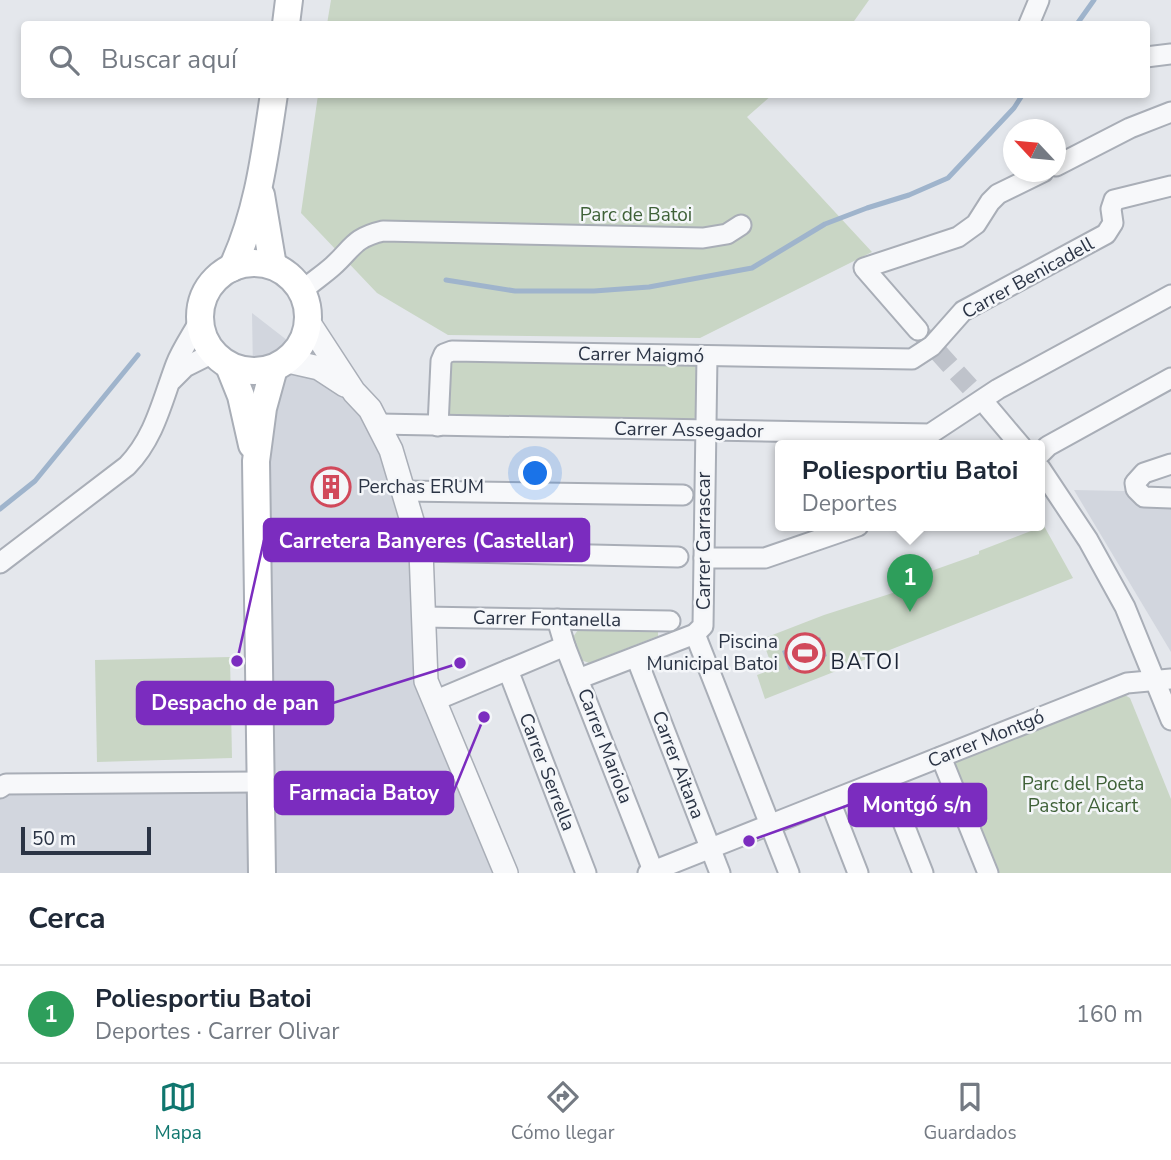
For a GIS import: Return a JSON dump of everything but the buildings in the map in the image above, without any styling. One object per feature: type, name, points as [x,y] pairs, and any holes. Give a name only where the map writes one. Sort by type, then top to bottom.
[{"type":"main road","points":[[286,21],[289,0]]},
{"type":"main road","points":[[232,268],[260,189],[273,98]]},
{"type":"main road","points":[[260,189],[273,266]]},
{"type":"main road","points":[[256,461],[241,396],[221,359],[203,336],[200,320],[201,305],[207,290],[218,277],[232,268],[252,263],[273,266],[288,274],[302,291],[309,311],[304,340],[281,365],[263,408],[256,461],[262,873]]},
{"type":"main road","points":[[221,359],[243,371],[258,372],[281,365]]},
{"type":"street","points":[[1030,21],[1039,0]]},
{"type":"street","points":[[1150,57],[1171,54]]},
{"type":"street","points":[[1066,160],[1171,111]]},
{"type":"street","points":[[918,330],[864,268],[958,237],[976,224],[998,194],[1023,182]]},
{"type":"street","name":"Carrer Benicadell","points":[[912,359],[932,346],[964,311],[1108,232],[1113,223],[1111,209],[1114,200],[1171,186]]},
{"type":"street","points":[[302,291],[335,264],[352,244],[362,237],[383,230],[704,238],[727,234],[741,225]]},
{"type":"street","name":"Carrer Assegador","points":[[389,424],[704,430],[930,440],[998,389],[1171,295]]},
{"type":"street","points":[[0,562],[127,467],[149,438],[176,364],[200,320]]},
{"type":"street","points":[[309,323],[354,392],[389,424],[391,450],[421,551],[425,674],[506,873]]},
{"type":"street","name":"Carrer Maigmó","points":[[438,426],[441,361],[444,354],[452,351],[912,359]]},
{"type":"street","name":"Carrer Carrascar","points":[[707,356],[703,626],[695,635],[789,873]]},
{"type":"street","points":[[172,381],[185,367],[221,359]]},
{"type":"street","points":[[281,365],[319,368],[354,392]]},
{"type":"street","points":[[1045,449],[1171,378]]},
{"type":"street","points":[[988,407],[1016,440]]},
{"type":"street","points":[[1171,464],[1137,477],[1136,489],[1144,497],[1171,498]]},
{"type":"street","points":[[1045,476],[1088,540],[1163,679],[1171,720]]},
{"type":"street","points":[[404,491],[683,495]]},
{"type":"street","points":[[704,558],[765,558],[843,531]]},
{"type":"street","points":[[421,551],[678,558]]},
{"type":"street","name":"Carrer Fontanella","points":[[423,617],[670,621]]},
{"type":"street","name":"Carrer Mariola","points":[[557,619],[652,872]]},
{"type":"street","points":[[578,679],[695,635]]},
{"type":"street","points":[[434,701],[565,646]]},
{"type":"street","name":"Carrer Aitana","points":[[636,657],[720,873]]},
{"type":"street","name":"Carrer Serrella","points":[[508,670],[586,873]]},
{"type":"street","name":"Carrer Montgó","points":[[652,872],[1127,684],[1163,679]]},
{"type":"street","points":[[941,757],[988,873]]},
{"type":"street","points":[[886,779],[923,873]]},
{"type":"street","points":[[0,788],[6,784],[260,782]]},
{"type":"street","points":[[830,801],[858,873]]},
{"type":"shaded area","points":[[252,313],[368,403],[422,551],[426,669],[507,873],[0,873],[0,785],[260,782]]},
{"type":"shaded area","points":[[1074,490],[1171,492],[1171,652]]},
{"type":"green space","points":[[331,0],[869,0],[854,21],[328,21]]},
{"type":"green space","name":"Parc de Batoi","points":[[318,98],[769,98],[747,117],[872,252],[700,338],[448,335],[377,293],[301,213]]},
{"type":"green space","points":[[454,359],[698,363],[697,415],[691,422],[448,419],[446,380]]},
{"type":"green space","points":[[1045,528],[1073,578],[765,699],[757,675],[773,669],[762,639],[824,615],[902,590],[900,582],[979,554],[979,551],[1031,531],[1045,531]]},
{"type":"green space","points":[[578,630],[658,632],[658,636],[589,663],[581,660],[573,637]]},
{"type":"green space","points":[[230,657],[232,758],[97,762],[95,660]]},
{"type":"green space","name":"Parc del Poeta Pastor Aicart","points":[[1123,694],[1130,698],[1171,799],[1171,873],[994,873],[953,766],[956,760]]},
{"type":"water","name":"Piscina Municipal Batoi","points":[[820,637],[827,656],[789,670],[782,651]]},
{"type":"waterway","points":[[1079,21],[1094,0]]},
{"type":"waterway","points":[[446,280],[515,291],[594,291],[649,287],[752,268],[825,224],[909,195],[948,178],[1020,98]]},
{"type":"waterway","points":[[0,509],[35,481],[138,355]]},
{"type":"tunnel","points":[[918,330],[988,407]]},
{"type":"place","name":"Perchas ERUM","points":[[331,487]]},
{"type":"place","name":"Poliesportiu Batoi","points":[[910,612]]},
{"type":"place","name":"Piscina Municipal Batoi","points":[[805,653]]},
{"type":"place","name":"Carretera Banyeres (Castellar)","points":[[237,661]]},
{"type":"place","name":"Despacho de pan","points":[[460,663]]},
{"type":"place","name":"Farmacia Batoy","points":[[484,717]]},
{"type":"place","name":"Montgó s/n","points":[[749,841]]},
{"type":"district","name":"BATOI","points":[[866,662]]}]
